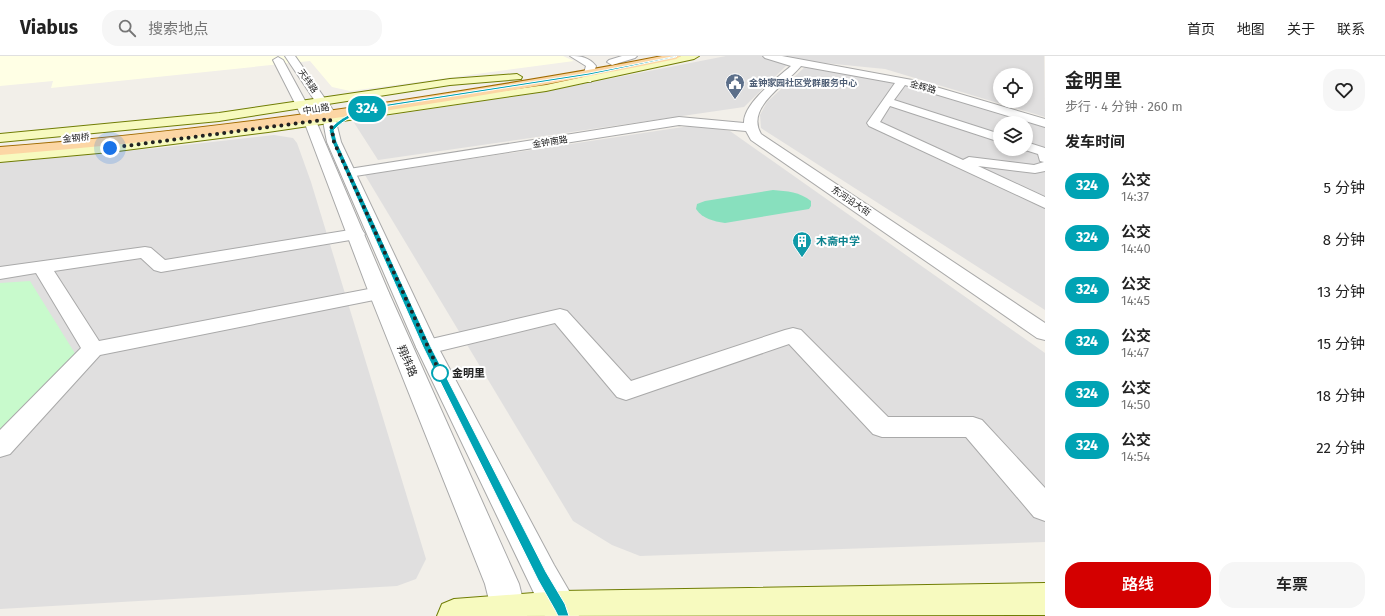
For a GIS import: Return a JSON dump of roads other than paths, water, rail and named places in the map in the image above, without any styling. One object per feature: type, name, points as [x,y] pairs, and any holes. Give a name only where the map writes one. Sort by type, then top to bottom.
[{"type":"main road","name":"中山路","points":[[320,115],[359,102],[517,77],[589,73],[612,62],[645,56]]},
{"type":"main road","name":"中山路","points":[[198,128],[320,115],[369,108],[589,73],[676,56]]},
{"type":"main road","points":[[0,138],[176,122],[258,112],[320,115],[546,88],[589,73],[694,56]]},
{"type":"main road","points":[[0,158],[118,147],[268,128],[295,128],[320,115],[450,82],[517,77]]},
{"type":"main road","name":"金钢桥","points":[[0,144],[198,128]]},
{"type":"main road","name":"金钢桥","points":[[0,151],[198,128]]},
{"type":"main road","points":[[454,616],[1045,598]]},
{"type":"street","name":"天纬路","points":[[276,56],[320,115]]},
{"type":"street","name":"天纬路","points":[[290,56],[320,115]]},
{"type":"street","points":[[575,56],[588,62],[589,73]]},
{"type":"street","points":[[612,62],[632,56]]},
{"type":"street","points":[[751,128],[750,117],[762,100],[796,66],[795,64],[768,56]]},
{"type":"street","name":"金辉路","points":[[773,56],[798,63],[902,81],[1045,123]]},
{"type":"street","points":[[902,81],[873,123],[1045,203]]},
{"type":"street","points":[[888,102],[993,136]]},
{"type":"street","points":[[369,108],[320,115],[349,173],[427,347],[561,612]]},
{"type":"street","points":[[1014,113],[1037,108]]},
{"type":"street","name":"翔纬路","points":[[320,115],[356,234],[379,293],[502,584],[510,614]]},
{"type":"street","name":"金钟南路","points":[[349,173],[679,121],[751,128]]},
{"type":"street","name":"东河沿大街","points":[[751,128],[756,137],[1045,333]]},
{"type":"street","points":[[1033,148],[1044,152],[1045,158]]},
{"type":"street","points":[[949,158],[1035,169],[1045,166]]},
{"type":"street","points":[[0,273],[145,252],[160,266],[356,234]]},
{"type":"street","points":[[42,267],[93,349]]},
{"type":"street","points":[[0,447],[93,349],[379,293]]},
{"type":"street","points":[[427,347],[560,315],[626,392],[793,335],[882,427],[973,427],[1045,508]]},
{"type":"place","name":"金钟家园社区党群服务中心","points":[[735,100]]},
{"type":"place","name":"木斋中学","points":[[802,258]]},
{"type":"place","name":"金明里","points":[[440,373]]}]
